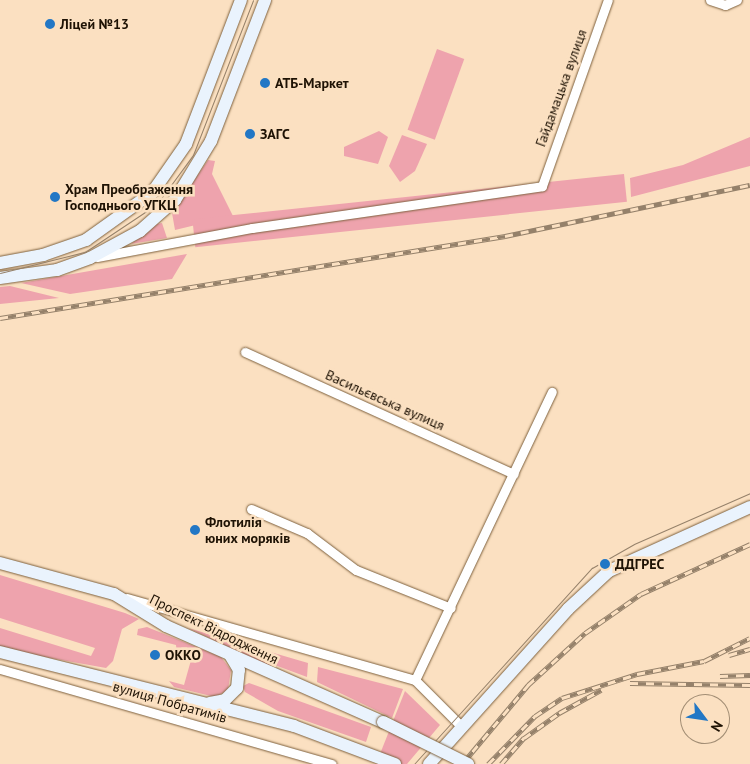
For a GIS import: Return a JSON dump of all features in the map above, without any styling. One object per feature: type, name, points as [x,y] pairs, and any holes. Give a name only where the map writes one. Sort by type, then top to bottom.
[{"type":"main road","points":[[0,263],[86,240],[152,193],[186,144],[241,0]]},
{"type":"main road","points":[[0,278],[57,270],[90,258],[140,231],[189,181],[211,141],[265,0]]},
{"type":"main road","points":[[429,764],[461,726],[568,609],[609,571],[750,507]]},
{"type":"main road","name":"Проспект Відродження","points":[[0,563],[114,594],[230,655],[383,722],[468,764]]},
{"type":"main road","points":[[0,652],[208,703],[370,752],[395,764]]},
{"type":"main road","points":[[208,703],[225,700],[237,688],[239,670],[230,655]]},
{"type":"street","name":"Гайдамацька вулиця","points":[[90,258],[252,228],[542,186],[608,0]]},
{"type":"street","points":[[710,0],[725,5],[737,0]]},
{"type":"street","name":"Васильєвська вулиця","points":[[245,352],[514,474]]},
{"type":"street","points":[[415,680],[451,608],[552,392]]},
{"type":"street","points":[[251,509],[307,533],[356,570],[451,608]]},
{"type":"street","points":[[114,594],[415,680],[461,726]]},
{"type":"street","name":"вулиця Побратимів","points":[[0,669],[332,764]]},
{"type":"shaded area","points":[[437,49],[464,59],[435,140],[408,130]]},
{"type":"shaded area","points":[[379,131],[388,137],[378,164],[344,156],[344,147]]},
{"type":"shaded area","points":[[402,135],[427,144],[415,171],[400,182],[389,166]]},
{"type":"shaded area","points":[[750,137],[750,166],[631,197],[630,178],[683,165]]},
{"type":"shaded area","points":[[208,160],[215,161],[212,174],[233,216],[175,230],[172,213]]},
{"type":"shaded area","points":[[624,174],[627,202],[195,247],[192,219]]},
{"type":"shaded area","points":[[162,223],[167,238],[131,244],[157,224]]},
{"type":"shaded area","points":[[187,254],[172,279],[70,294],[21,283]]},
{"type":"shaded area","points":[[10,286],[59,298],[0,304],[0,287]]},
{"type":"shaded area","points":[[0,575],[139,619],[122,629],[113,661],[106,668],[0,649],[0,628],[91,656],[95,648],[0,618]]},
{"type":"shaded area","points":[[147,627],[221,657],[231,670],[228,690],[215,697],[174,687],[169,681],[184,685],[193,653],[177,656],[176,645],[137,635],[138,629]]},
{"type":"shaded area","points":[[188,628],[308,663],[307,677],[272,664],[270,667]]},
{"type":"shaded area","points":[[318,667],[403,689],[392,718],[317,682]]},
{"type":"shaded area","points":[[249,683],[371,727],[366,742],[278,711],[245,692],[243,686]]},
{"type":"shaded area","points":[[405,691],[440,725],[407,764],[376,764]]},
{"type":"tram line","points":[[0,273],[85,252],[157,204],[193,155],[253,0]]},
{"type":"tram line","points":[[414,764],[592,568],[634,544],[750,493]]},
{"type":"railway","points":[[0,318],[505,236],[750,185]]},
{"type":"railway","points":[[462,764],[528,685],[585,633],[641,594],[750,544]]},
{"type":"railway","points":[[488,764],[535,716],[562,698],[637,674],[704,661],[750,638]]},
{"type":"railway","points":[[729,655],[750,649]]},
{"type":"railway","points":[[720,676],[750,675]]},
{"type":"railway","points":[[630,683],[750,685]]},
{"type":"railway","points":[[501,764],[524,738],[559,713],[601,690]]},
{"type":"place","name":"Ліцей №13","points":[[50,24]]},
{"type":"place","name":"АТБ-Маркет","points":[[265,83]]},
{"type":"place","name":"ЗАГС","points":[[250,134]]},
{"type":"place","name":"Храм Преображення Господнього УГКЦ","points":[[55,197]]},
{"type":"place","name":"Флотилія юних моряків","points":[[195,530]]},
{"type":"place","name":"ДДГРЕС","points":[[605,564]]},
{"type":"place","name":"ОККО","points":[[155,655]]}]
